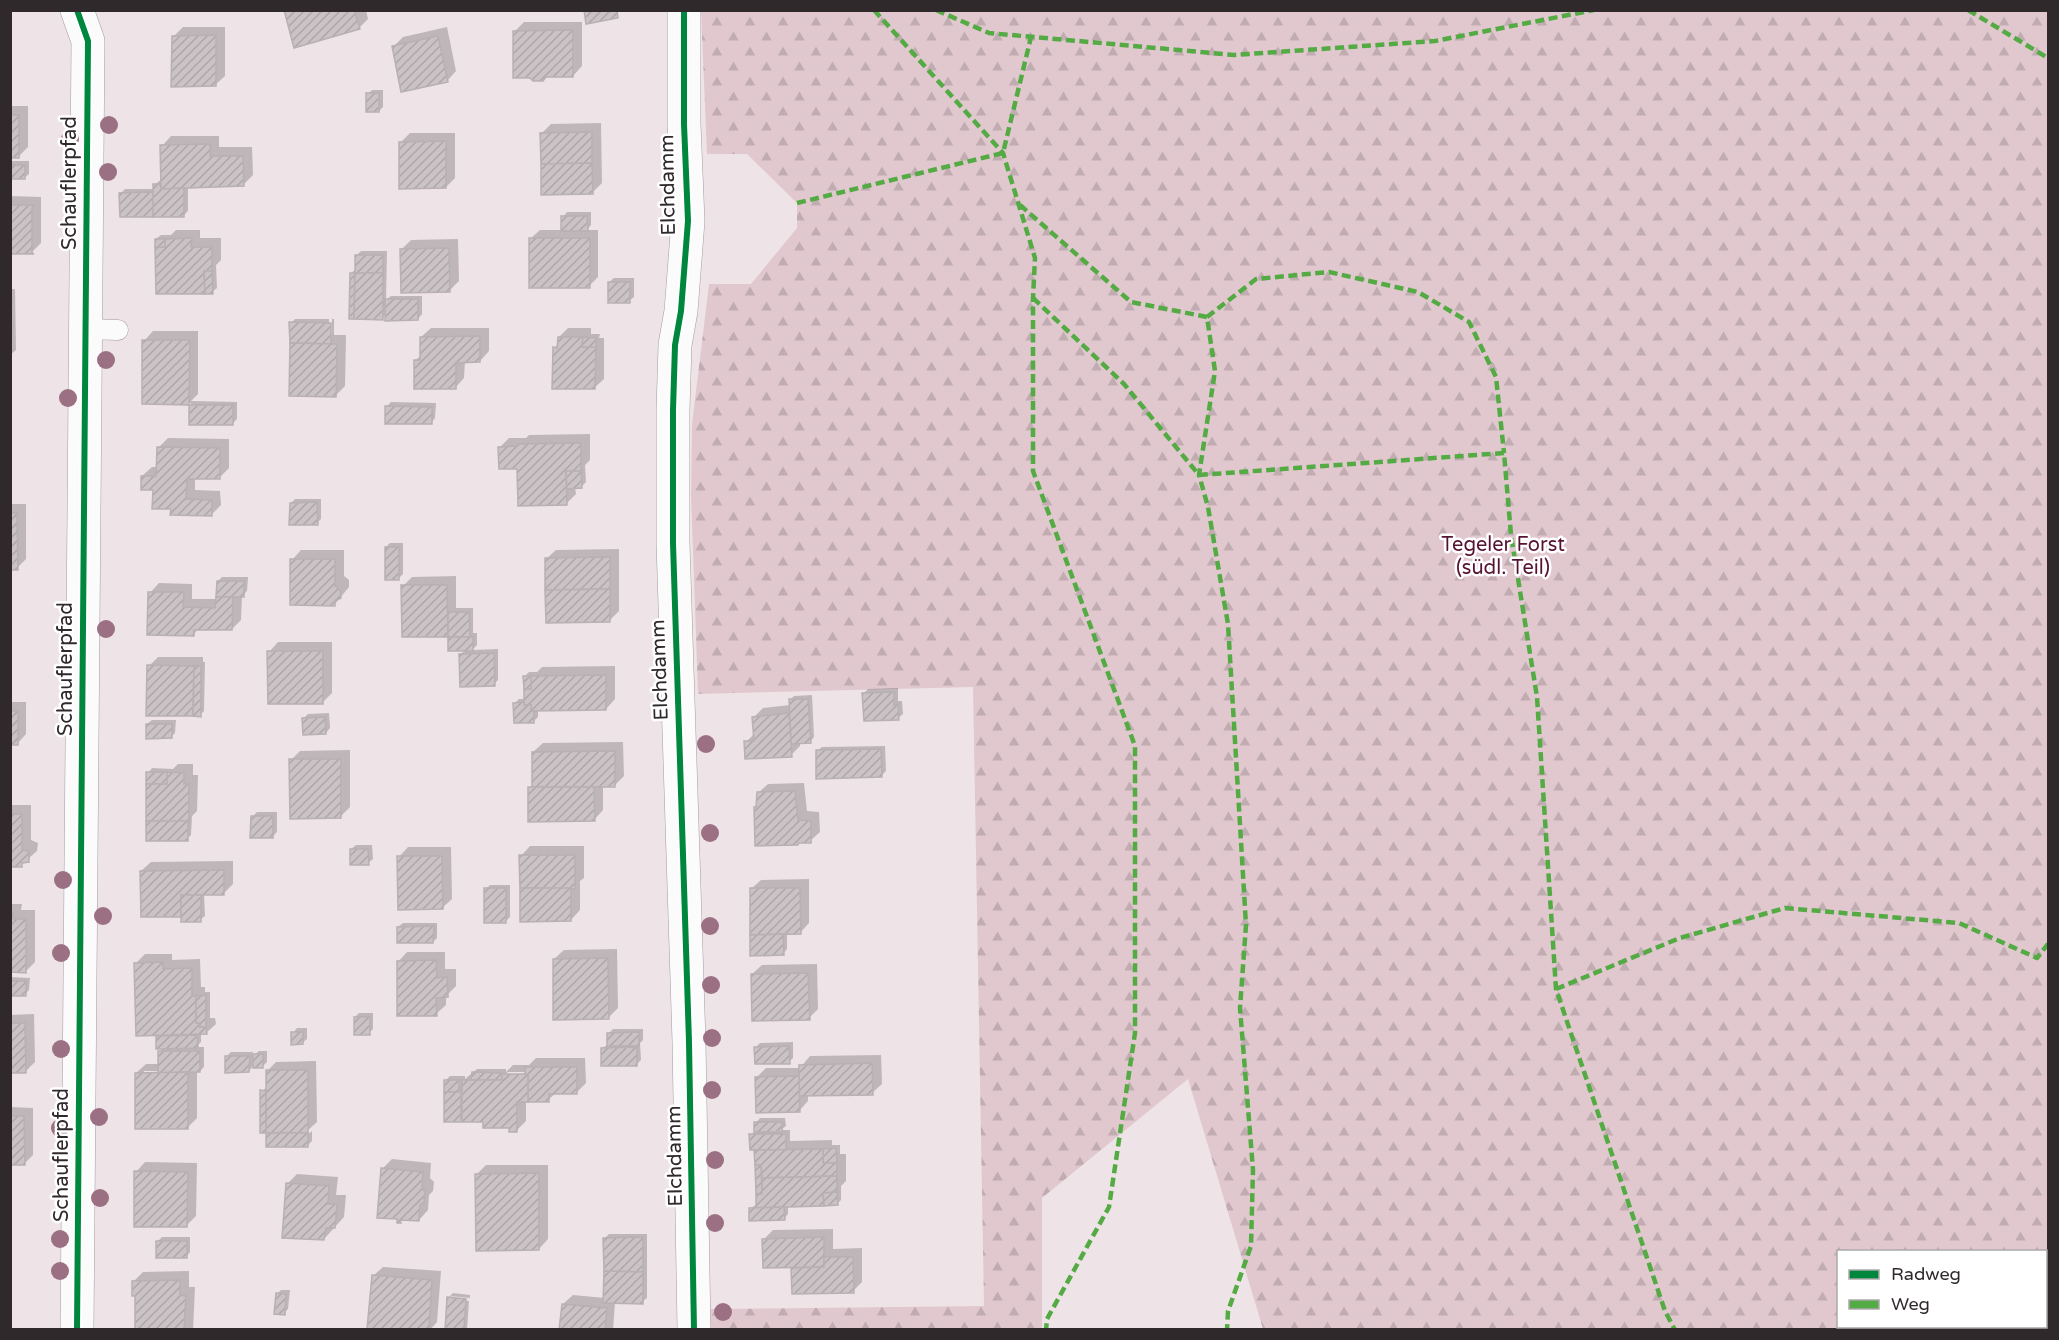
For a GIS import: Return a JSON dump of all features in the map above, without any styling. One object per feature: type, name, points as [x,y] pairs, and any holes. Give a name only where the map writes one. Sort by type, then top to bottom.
[{"type":"street","name":"Schauflerpfad","points":[[77,10],[88,42],[77,1329]]},
{"type":"street","name":"Elchdamm","points":[[684,10],[684,124],[688,220],[681,311],[675,345],[673,543],[689,1051],[694,1329]]},
{"type":"lane","points":[[86,330],[118,330]]},
{"type":"green space","name":"Tegeler Forst (südl. Teil)","points":[[701,11],[2048,11],[2048,1329],[1263,1329],[1188,1079],[1042,1198],[1042,1329],[710,1329],[710,1309],[984,1306],[973,687],[698,694],[691,496],[692,424],[709,284],[751,284],[797,228],[797,203],[747,154],[707,154]]},
{"type":"building","points":[[284,10],[354,10],[360,29],[294,48]]},
{"type":"building","points":[[584,10],[617,10],[618,18],[586,24]]},
{"type":"building","points":[[573,30],[573,77],[546,77],[543,81],[513,78],[513,31]]},
{"type":"building","points":[[216,35],[216,86],[171,87],[172,36]]},
{"type":"building","points":[[438,36],[448,82],[401,92],[392,46]]},
{"type":"building","points":[[366,93],[379,93],[379,112],[366,112]]},
{"type":"building","points":[[10,115],[19,115],[19,158],[10,158]]},
{"type":"building","points":[[592,132],[592,163],[541,164],[540,133]]},
{"type":"building","points":[[446,141],[446,188],[399,189],[399,142]]},
{"type":"building","points":[[210,144],[210,156],[243,156],[244,186],[161,189],[160,145]]},
{"type":"building","points":[[592,163],[593,194],[541,195],[541,164]]},
{"type":"building","points":[[10,165],[25,165],[25,179],[10,179]]},
{"type":"building","points":[[153,184],[160,184],[161,189],[184,188],[184,217],[153,217]]},
{"type":"building","points":[[153,192],[153,217],[120,217],[119,193]]},
{"type":"building","points":[[10,205],[34,205],[32,207],[32,253],[34,254],[10,254]]},
{"type":"building","points":[[561,216],[587,216],[588,231],[561,231]]},
{"type":"building","points":[[192,238],[191,247],[212,247],[212,271],[204,271],[205,294],[156,294],[155,247],[165,247],[165,239]]},
{"type":"building","points":[[529,238],[590,238],[590,288],[529,288]]},
{"type":"building","points":[[155,239],[165,239],[165,247],[155,247]]},
{"type":"building","points":[[449,248],[450,292],[401,293],[400,249]]},
{"type":"building","points":[[355,255],[383,255],[383,273],[355,273]]},
{"type":"building","points":[[204,271],[212,271],[213,294],[205,294]]},
{"type":"building","points":[[350,273],[355,273],[354,319],[349,319]]},
{"type":"building","points":[[355,273],[383,273],[383,320],[354,319]]},
{"type":"building","points":[[608,282],[630,282],[630,303],[608,303]]},
{"type":"building","points":[[385,299],[418,299],[418,320],[385,321]]},
{"type":"building","points":[[289,322],[331,323],[331,344],[290,343]]},
{"type":"building","points":[[480,336],[480,362],[456,363],[456,389],[414,389],[414,360],[420,360],[420,337]]},
{"type":"building","points":[[558,337],[583,337],[582,347],[596,347],[595,389],[552,389],[553,347],[557,348]]},
{"type":"building","points":[[583,337],[596,338],[596,347],[582,347]]},
{"type":"building","points":[[142,340],[190,340],[189,405],[142,404]]},
{"type":"building","points":[[290,343],[337,344],[336,397],[289,396]]},
{"type":"building","points":[[189,405],[233,405],[233,425],[189,425]]},
{"type":"building","points":[[385,406],[432,407],[432,424],[385,424]]},
{"type":"building","points":[[581,443],[581,471],[566,471],[567,505],[518,506],[517,469],[499,469],[498,447],[518,446],[518,444]]},
{"type":"building","points":[[157,447],[220,448],[220,479],[187,479],[186,499],[212,500],[212,516],[170,515],[171,509],[152,509],[153,490],[141,490],[141,476],[156,476]]},
{"type":"building","points":[[566,471],[581,471],[582,488],[567,489]]},
{"type":"building","points":[[317,502],[318,525],[289,525],[290,503]]},
{"type":"building","points":[[10,513],[17,513],[18,570],[10,570]]},
{"type":"building","points":[[385,547],[399,547],[399,580],[385,580]]},
{"type":"building","points":[[610,557],[610,589],[545,590],[545,558]]},
{"type":"building","points":[[290,559],[335,559],[335,586],[340,590],[341,598],[335,601],[335,606],[290,605]]},
{"type":"building","points":[[217,581],[244,581],[244,597],[216,597]]},
{"type":"building","points":[[401,585],[447,585],[448,637],[402,637]]},
{"type":"building","points":[[610,589],[610,622],[546,623],[545,590]]},
{"type":"building","points":[[148,592],[184,592],[183,607],[215,608],[216,597],[233,597],[232,630],[194,630],[194,636],[147,635]]},
{"type":"building","points":[[448,612],[469,612],[470,637],[448,637]]},
{"type":"building","points":[[448,637],[473,637],[473,651],[448,651]]},
{"type":"building","points":[[267,651],[323,651],[323,704],[268,704]]},
{"type":"building","points":[[494,653],[495,686],[460,687],[459,654]]},
{"type":"building","points":[[147,665],[194,666],[193,716],[146,716]]},
{"type":"building","points":[[194,666],[201,666],[201,717],[193,716]]},
{"type":"building","points":[[606,675],[606,710],[531,711],[531,705],[524,705],[524,689],[531,689],[531,676]]},
{"type":"building","points":[[523,676],[531,676],[531,689],[524,689]]},
{"type":"building","points":[[894,692],[894,705],[898,704],[899,720],[864,721],[862,693]]},
{"type":"building","points":[[789,699],[808,699],[811,743],[791,744]]},
{"type":"building","points":[[524,702],[524,705],[531,705],[531,711],[534,712],[534,723],[514,723],[513,703]]},
{"type":"building","points":[[10,711],[18,711],[18,745],[10,745]]},
{"type":"building","points":[[789,713],[792,757],[745,759],[744,741],[754,741],[752,717]]},
{"type":"building","points":[[325,717],[326,734],[303,735],[302,718]]},
{"type":"building","points":[[146,724],[172,724],[172,738],[146,739]]},
{"type":"building","points":[[881,749],[882,777],[816,779],[816,750]]},
{"type":"building","points":[[615,751],[615,787],[532,787],[532,752]]},
{"type":"building","points":[[289,759],[341,759],[341,818],[290,819]]},
{"type":"building","points":[[146,772],[167,772],[167,784],[146,784]]},
{"type":"building","points":[[167,772],[184,773],[184,784],[189,784],[189,822],[146,821],[146,784],[167,784]]},
{"type":"building","points":[[528,787],[594,787],[595,821],[528,822]]},
{"type":"building","points":[[795,791],[798,820],[811,821],[811,843],[755,846],[754,807],[756,807],[757,792]]},
{"type":"building","points":[[10,814],[22,814],[22,849],[29,852],[29,862],[22,863],[22,867],[10,867]]},
{"type":"building","points":[[251,816],[273,816],[273,838],[250,838]]},
{"type":"building","points":[[146,821],[188,821],[188,841],[146,841]]},
{"type":"building","points":[[350,849],[368,849],[369,865],[350,865]]},
{"type":"building","points":[[519,855],[575,855],[575,889],[520,888]]},
{"type":"building","points":[[397,856],[442,856],[443,909],[398,910]]},
{"type":"building","points":[[224,870],[224,895],[181,895],[181,917],[141,917],[140,871]]},
{"type":"building","points":[[484,888],[506,888],[506,923],[484,923]]},
{"type":"building","points":[[520,888],[571,888],[571,921],[520,922]]},
{"type":"building","points":[[750,888],[800,888],[801,934],[750,935]]},
{"type":"building","points":[[181,895],[201,895],[201,922],[181,922]]},
{"type":"building","points":[[10,913],[13,913],[13,919],[26,919],[26,973],[10,972]]},
{"type":"building","points":[[434,926],[433,943],[397,943],[397,927]]},
{"type":"building","points":[[783,934],[784,955],[750,956],[750,935]]},
{"type":"building","points":[[608,958],[609,1019],[553,1020],[553,959]]},
{"type":"building","points":[[436,960],[437,978],[447,977],[448,997],[436,998],[437,1016],[397,1016],[397,961]]},
{"type":"building","points":[[163,962],[163,969],[192,968],[192,996],[196,996],[196,1023],[200,1023],[200,1027],[206,1027],[207,1034],[136,1036],[134,963]]},
{"type":"building","points":[[808,973],[810,1020],[752,1021],[751,974]]},
{"type":"building","points":[[10,981],[26,981],[26,996],[10,996]]},
{"type":"building","points":[[206,995],[206,1027],[200,1027],[200,1023],[196,1023],[196,996]]},
{"type":"building","points":[[354,1017],[370,1017],[370,1035],[354,1035]]},
{"type":"building","points":[[10,1023],[25,1023],[26,1073],[10,1073]]},
{"type":"building","points":[[291,1032],[303,1032],[303,1044],[291,1045]]},
{"type":"building","points":[[639,1032],[639,1046],[607,1046],[607,1033]]},
{"type":"building","points":[[197,1035],[198,1048],[156,1049],[156,1036]]},
{"type":"building","points":[[789,1046],[790,1064],[755,1064],[754,1047]]},
{"type":"building","points":[[637,1047],[637,1066],[601,1066],[601,1048]]},
{"type":"building","points":[[158,1051],[200,1051],[200,1072],[158,1073]]},
{"type":"building","points":[[253,1054],[263,1054],[263,1068],[253,1068]]},
{"type":"building","points":[[225,1056],[250,1056],[249,1072],[225,1073]]},
{"type":"building","points":[[872,1063],[873,1095],[799,1096],[799,1065]]},
{"type":"building","points":[[525,1067],[577,1067],[577,1094],[549,1094],[549,1102],[528,1102],[528,1074],[525,1074]]},
{"type":"building","points":[[266,1070],[308,1070],[308,1133],[266,1133]]},
{"type":"building","points":[[188,1072],[188,1129],[135,1129],[135,1073]]},
{"type":"building","points":[[472,1072],[502,1073],[502,1080],[471,1080]]},
{"type":"building","points":[[502,1074],[528,1074],[528,1102],[517,1102],[517,1132],[509,1132],[509,1128],[483,1128],[483,1122],[462,1122],[462,1080],[502,1080]]},
{"type":"building","points":[[799,1076],[800,1112],[756,1113],[755,1077]]},
{"type":"building","points":[[444,1080],[459,1080],[459,1092],[444,1092]]},
{"type":"building","points":[[459,1080],[461,1080],[461,1122],[444,1122],[444,1092],[459,1092]]},
{"type":"building","points":[[260,1090],[266,1091],[266,1133],[260,1133]]},
{"type":"building","points":[[10,1116],[24,1116],[25,1165],[10,1165]]},
{"type":"building","points":[[754,1122],[782,1122],[782,1132],[754,1132]]},
{"type":"building","points":[[266,1133],[308,1133],[308,1147],[266,1147]]},
{"type":"building","points":[[749,1134],[786,1134],[786,1150],[750,1150]]},
{"type":"building","points":[[836,1148],[837,1163],[823,1163],[823,1149]]},
{"type":"building","points":[[823,1149],[823,1163],[837,1163],[837,1176],[762,1178],[761,1165],[755,1165],[754,1150]]},
{"type":"building","points":[[755,1165],[761,1165],[762,1194],[756,1194]]},
{"type":"building","points":[[381,1168],[423,1172],[422,1188],[425,1192],[424,1202],[420,1205],[419,1221],[400,1220],[401,1223],[397,1223],[397,1219],[377,1218]]},
{"type":"building","points":[[134,1171],[188,1172],[187,1227],[134,1227]]},
{"type":"building","points":[[539,1173],[539,1250],[476,1251],[475,1174]]},
{"type":"building","points":[[837,1176],[837,1192],[823,1193],[824,1206],[756,1208],[756,1194],[762,1194],[762,1178]]},
{"type":"building","points":[[286,1183],[329,1186],[328,1204],[337,1204],[335,1228],[326,1228],[324,1240],[282,1238]]},
{"type":"building","points":[[837,1192],[838,1205],[824,1206],[823,1193]]},
{"type":"building","points":[[784,1207],[785,1220],[749,1221],[749,1208]]},
{"type":"building","points":[[643,1237],[643,1272],[604,1271],[603,1238]]},
{"type":"building","points":[[824,1237],[824,1267],[763,1268],[762,1239]]},
{"type":"building","points":[[156,1241],[187,1241],[187,1258],[156,1258]]},
{"type":"building","points":[[824,1257],[853,1257],[854,1293],[792,1294],[791,1268],[824,1267]]},
{"type":"building","points":[[604,1271],[643,1272],[643,1304],[603,1303]]},
{"type":"building","points":[[372,1275],[432,1280],[429,1330],[367,1329]]},
{"type":"building","points":[[180,1280],[180,1295],[186,1296],[184,1330],[135,1330],[135,1296],[132,1296],[132,1281]]},
{"type":"building","points":[[276,1293],[286,1294],[285,1315],[274,1314]]},
{"type":"building","points":[[447,1297],[466,1299],[464,1330],[445,1330]]},
{"type":"building","points":[[562,1304],[607,1308],[605,1330],[559,1330]]},
{"type":"marked path","points":[[874,10],[1003,153],[1035,258],[1033,471],[1135,746],[1135,1033],[1109,1207],[1047,1319],[1046,1330]]},
{"type":"marked path","points":[[936,10],[989,33],[1234,55],[1435,41],[1594,10]]},
{"type":"marked path","points":[[1968,10],[2048,58]]},
{"type":"marked path","points":[[797,203],[1003,153],[1031,37]]},
{"type":"marked path","points":[[1020,205],[1131,302],[1207,317],[1215,371],[1199,475],[1208,507],[1228,624],[1246,925],[1240,1008],[1253,1170],[1251,1246],[1228,1311],[1227,1330]]},
{"type":"marked path","points":[[1207,317],[1256,279],[1329,272],[1418,292],[1469,322],[1496,377],[1504,453]]},
{"type":"marked path","points":[[1033,298],[1124,384],[1199,475],[1504,453],[1511,535],[1537,697],[1556,989],[1665,1311],[1675,1330]]},
{"type":"marked path","points":[[1556,989],[1680,938],[1785,908],[1959,923],[2037,958],[2048,944]]},
{"type":"cycle path","points":[[77,10],[88,41],[77,1330]]},
{"type":"cycle path","points":[[684,10],[684,124],[688,221],[681,311],[675,345],[673,543],[689,1042],[694,1330]]}]
